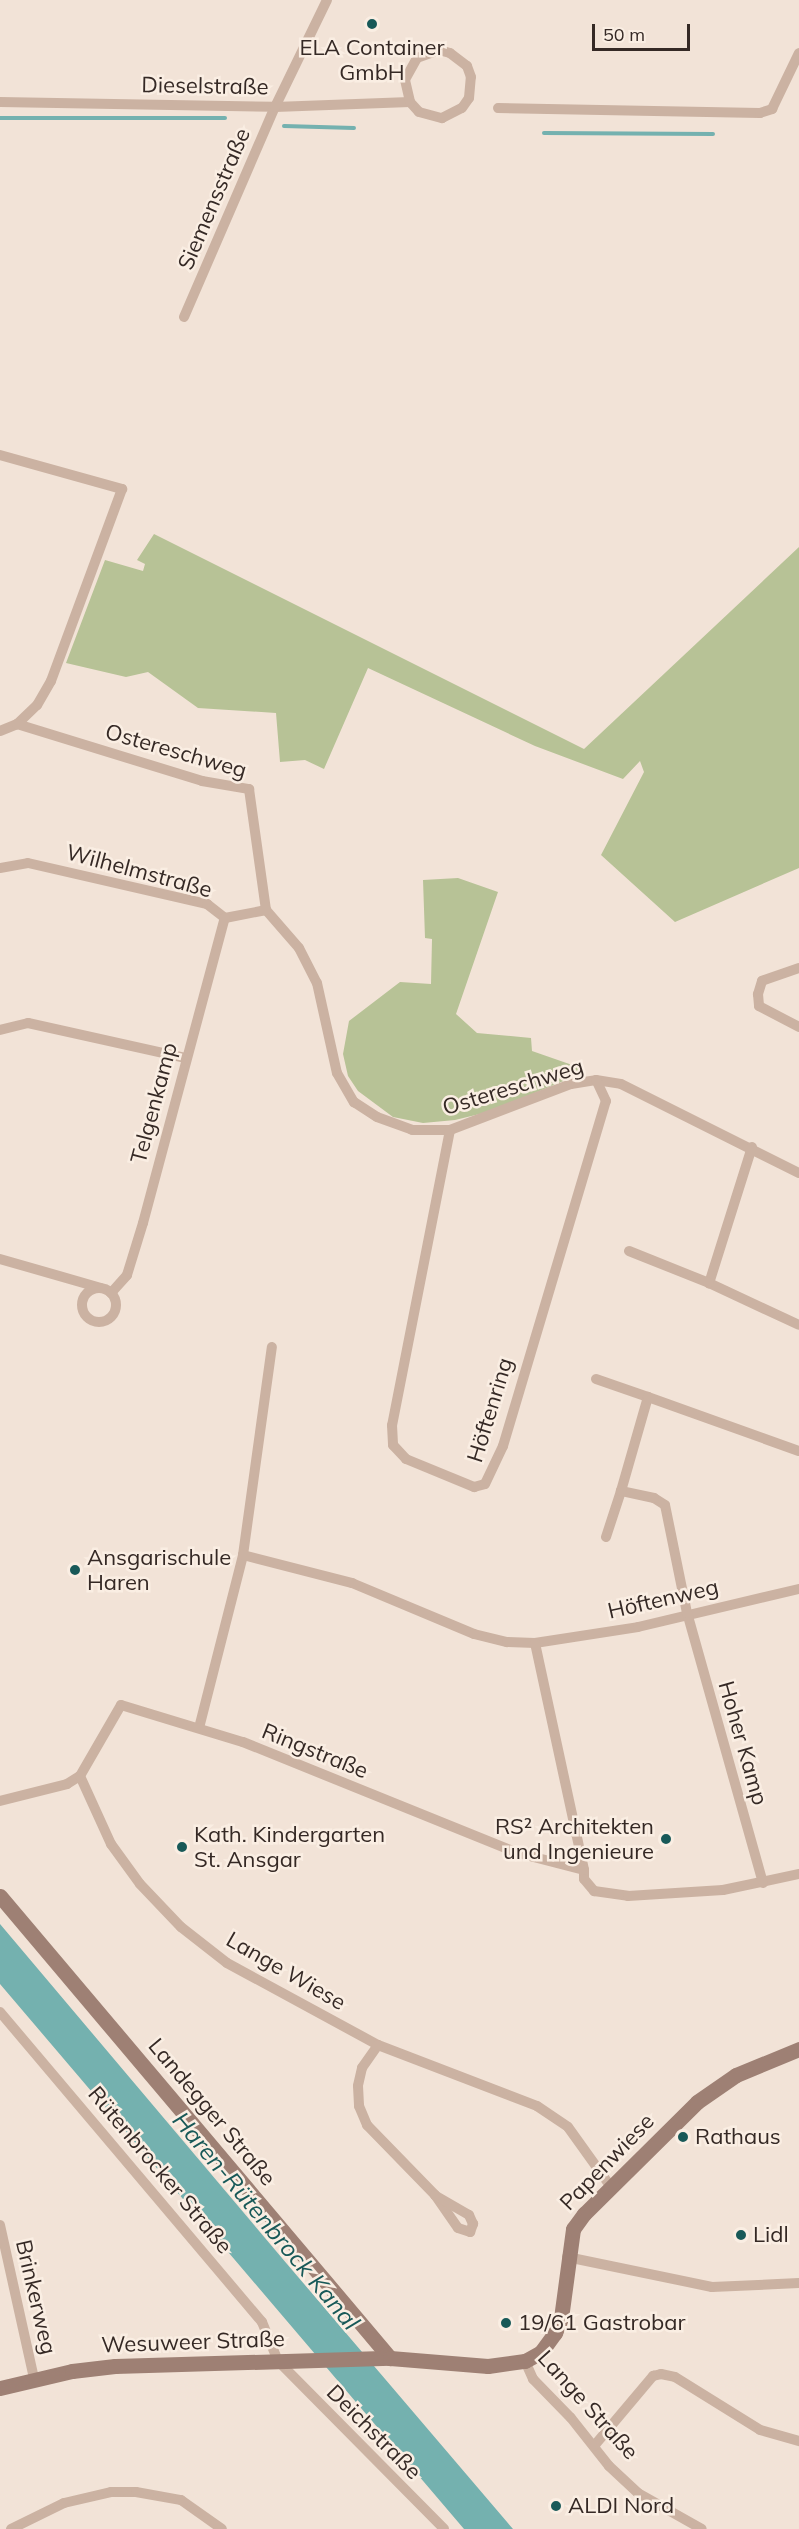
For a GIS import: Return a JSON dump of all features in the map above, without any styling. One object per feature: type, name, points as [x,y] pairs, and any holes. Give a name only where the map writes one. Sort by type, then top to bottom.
[{"type":"main road","name":"Landegger Straße","points":[[0,1896],[382,2358]]},
{"type":"main road","name":"Papenwiese","points":[[525,2361],[541,2352],[555,2333],[563,2308],[567,2257],[573,2229],[611,2187],[715,2088],[799,2049]]},
{"type":"main road","name":"Wesuweer Straße","points":[[0,2388],[34,2378],[115,2366],[382,2358]]},
{"type":"main road","name":"Lange Straße","points":[[382,2358],[488,2366],[525,2361]]},
{"type":"street","name":"Siemensstraße","points":[[184,317],[275,107],[327,0]]},
{"type":"street","points":[[439,50],[450,53],[467,66],[471,77],[469,98],[453,114],[430,117],[410,102],[405,80],[417,58],[439,50]]},
{"type":"street","points":[[498,108],[760,113],[772,109],[799,53]]},
{"type":"street","name":"Dieselstraße","points":[[0,102],[275,107],[410,102]]},
{"type":"street","points":[[0,455],[122,489],[51,681],[37,705],[17,724],[0,731]]},
{"type":"street","name":"Ostereschweg","points":[[17,724],[202,781],[249,789],[266,910],[299,948],[318,983],[337,1073],[354,1102],[376,1117],[412,1130],[450,1130],[571,1084],[596,1080],[621,1084],[752,1147],[799,1173]]},
{"type":"street","name":"Wilhelmstraße","points":[[0,868],[28,863],[207,904],[225,918],[266,910]]},
{"type":"street","name":"Telgenkamp","points":[[0,1259],[106,1291],[127,1275],[225,918]]},
{"type":"street","points":[[799,968],[762,981],[758,994],[759,1006],[799,1027]]},
{"type":"street","points":[[0,1030],[28,1023],[186,1058]]},
{"type":"street","name":"Höftenring","points":[[450,1130],[392,1425],[393,1444],[406,1459],[474,1487],[485,1484],[503,1446],[606,1101],[596,1080]]},
{"type":"street","points":[[709,1283],[752,1147]]},
{"type":"street","points":[[629,1251],[709,1283],[799,1325]]},
{"type":"street","points":[[199,1728],[243,1555],[272,1347]]},
{"type":"street","points":[[596,1379],[799,1451]]},
{"type":"street","points":[[606,1537],[648,1397]]},
{"type":"street","name":"Hoher Kamp","points":[[621,1491],[654,1498],[665,1505],[687,1613],[763,1883]]},
{"type":"street","points":[[243,1555],[351,1583],[474,1634],[507,1642],[536,1643],[584,1879],[594,1891],[628,1896],[723,1890],[799,1874]]},
{"type":"street","name":"Höftenweg","points":[[536,1643],[638,1627],[687,1613],[799,1589]]},
{"type":"street","name":"Ringstraße","points":[[80,1776],[121,1705],[199,1728],[473,1836],[584,1870]]},
{"type":"street","points":[[0,1801],[67,1784],[80,1776]]},
{"type":"street","name":"Lange Wiese","points":[[80,1776],[111,1844],[140,1884],[181,1927],[227,1963],[378,2044],[537,2106],[568,2127],[611,2187]]},
{"type":"street","name":"Rütenbrocker Straße","points":[[0,2012],[262,2322],[278,2361]]},
{"type":"street","points":[[378,2044],[362,2068],[358,2106],[368,2125],[435,2195]]},
{"type":"street","name":"Brinkerweg","points":[[0,2225],[34,2378]]},
{"type":"street","points":[[567,2257],[712,2287],[799,2283]]},
{"type":"street","name":"Deichstraße","points":[[278,2361],[444,2529]]},
{"type":"street","name":"Lange Straße","points":[[525,2361],[533,2379],[638,2493],[702,2529]]},
{"type":"street","points":[[594,2446],[653,2376],[661,2373],[675,2377],[760,2430],[799,2441]]},
{"type":"street","points":[[11,2529],[64,2503],[111,2492],[136,2492],[181,2500],[222,2529]]},
{"type":"green space","points":[[154,534],[584,749],[799,547],[799,868],[675,922],[601,855],[644,772],[640,761],[623,779],[535,746],[368,668],[324,769],[305,760],[280,762],[276,713],[198,708],[148,672],[126,677],[66,663],[105,560],[143,571],[145,564],[137,560]]},
{"type":"green space","points":[[458,878],[498,892],[456,1014],[477,1033],[531,1038],[532,1051],[578,1067],[580,1074],[492,1111],[455,1120],[423,1123],[393,1117],[358,1091],[348,1076],[343,1054],[349,1021],[400,982],[431,984],[432,939],[425,938],[423,880]]},
{"type":"water","points":[[0,1924],[513,2529],[464,2529],[0,1984]]},
{"type":"waterway","points":[[0,118],[225,118]]},
{"type":"waterway","points":[[284,126],[354,128]]},
{"type":"waterway","points":[[544,133],[713,134]]},
{"type":"place","name":"ELA Container GmbH","points":[[372,24]]},
{"type":"place","name":"Ansgarischule Haren","points":[[75,1570]]},
{"type":"place","name":"RS² Architekten und Ingenieure","points":[[666,1839]]},
{"type":"place","name":"Kath. Kindergarten St. Ansgar","points":[[182,1847]]},
{"type":"place","name":"Rathaus","points":[[683,2137]]},
{"type":"place","name":"Lidl","points":[[741,2235]]},
{"type":"place","name":"19/61 Gastrobar","points":[[506,2323]]},
{"type":"place","name":"ALDI Nord","points":[[556,2506]]},
{"type":"water label","name":"Haren-Rütenbrock Kanal","points":[[266,2221]]}]
